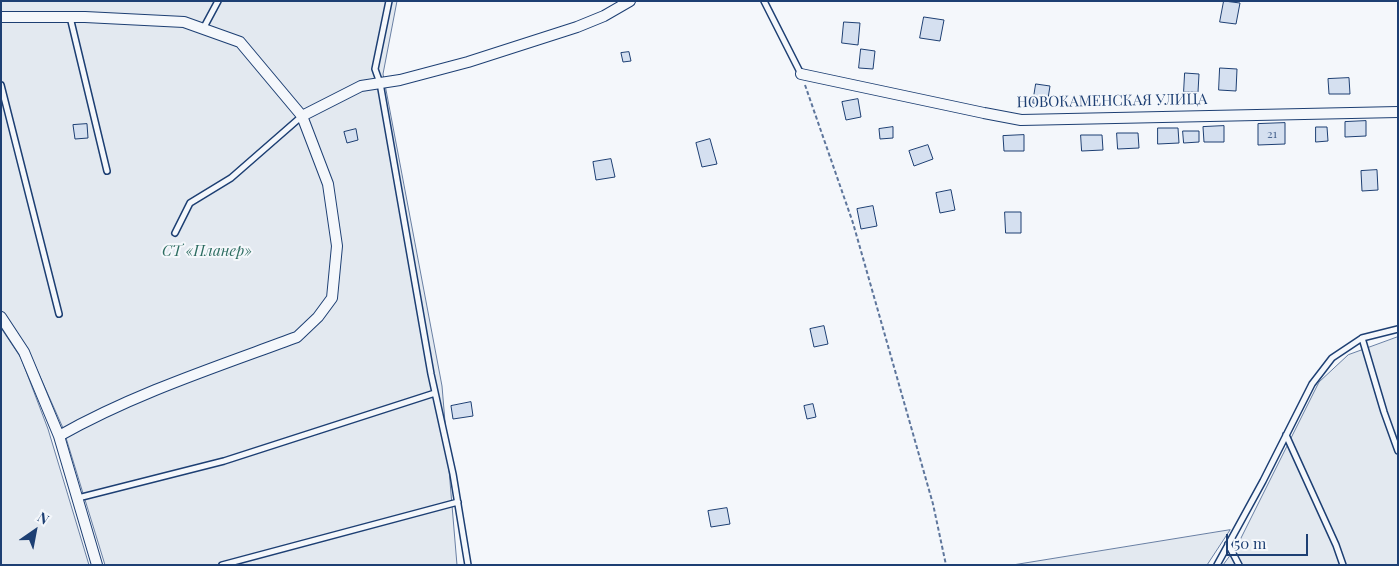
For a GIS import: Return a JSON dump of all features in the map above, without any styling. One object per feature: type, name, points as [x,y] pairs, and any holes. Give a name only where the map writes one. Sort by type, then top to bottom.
[{"type":"street","points":[[302,116],[361,86],[400,80],[468,62],[577,27],[604,16],[630,1]]},
{"type":"street","points":[[1,17],[70,17],[184,22],[240,42],[302,116],[328,184],[337,246],[332,298],[318,317],[296,337],[129,400],[58,436]]},
{"type":"street","name":"НОВОКАМЕНСКАЯ УЛИЦА","points":[[801,74],[1021,120],[1398,112]]},
{"type":"street","points":[[1,317],[24,352],[58,436],[97,565]]},
{"type":"lane","points":[[203,29],[218,1]]},
{"type":"lane","points":[[389,1],[375,69],[380,83],[435,394],[458,502],[468,565]]},
{"type":"lane","points":[[764,1],[801,74]]},
{"type":"lane","points":[[70,17],[107,171]]},
{"type":"lane","points":[[1,85],[60,314]]},
{"type":"lane","points":[[175,233],[190,203],[230,178],[302,116]]},
{"type":"lane","points":[[1216,565],[1312,384],[1332,358],[1362,338],[1398,329]]},
{"type":"lane","points":[[1362,338],[1384,412],[1398,451]]},
{"type":"lane","points":[[77,499],[224,461],[435,394]]},
{"type":"lane","points":[[1286,435],[1336,545],[1343,565]]},
{"type":"lane","points":[[222,565],[458,502]]},
{"type":"lane","points":[[1228,544],[1239,565]]},
{"type":"path","points":[[801,74],[852,223],[933,504],[946,565]]},
{"type":"green space","name":"СТ «Планер»","points":[[1,1],[397,1],[383,74],[442,386],[457,565],[105,565],[63,428],[30,354],[1,313]]},
{"type":"green space","points":[[1,328],[21,358],[48,429],[89,565],[1,565]]},
{"type":"green space","points":[[1398,337],[1398,565],[1223,565],[1237,546],[1319,382],[1348,355]]},
{"type":"green space","points":[[1230,530],[1207,565],[1013,565]]},
{"type":"building","points":[[1224,1],[1240,3],[1236,24],[1220,22]]},
{"type":"building","points":[[924,17],[944,20],[940,41],[920,38]]},
{"type":"building","points":[[844,22],[860,23],[858,45],[842,43]]},
{"type":"building","points":[[861,49],[875,51],[873,69],[859,68]]},
{"type":"building","points":[[629,52],[631,61],[623,62],[621,53]]},
{"type":"building","points":[[1220,68],[1237,69],[1236,91],[1219,90]]},
{"type":"building","points":[[1185,73],[1199,74],[1198,92],[1184,92]]},
{"type":"building","points":[[1349,78],[1350,94],[1329,94],[1328,79]]},
{"type":"building","points":[[1036,84],[1050,86],[1047,105],[1033,103]]},
{"type":"building","points":[[858,99],[861,117],[846,120],[842,102]]},
{"type":"building","points":[[1366,121],[1366,136],[1345,137],[1345,122]]},
{"type":"building","points":[[1285,123],[1285,144],[1258,145],[1258,124]]},
{"type":"building","points":[[87,124],[88,138],[75,139],[73,125]]},
{"type":"building","points":[[1224,126],[1224,142],[1204,142],[1203,127]]},
{"type":"building","points":[[893,127],[893,138],[880,139],[879,129]]},
{"type":"building","points":[[1316,127],[1327,127],[1328,141],[1316,142]]},
{"type":"building","points":[[1158,128],[1178,128],[1179,143],[1158,144]]},
{"type":"building","points":[[356,129],[358,140],[347,143],[344,132]]},
{"type":"building","points":[[1183,131],[1199,131],[1199,142],[1184,143]]},
{"type":"building","points":[[1117,133],[1138,133],[1139,148],[1118,149]]},
{"type":"building","points":[[1024,135],[1024,151],[1004,151],[1003,136]]},
{"type":"building","points":[[1081,135],[1102,135],[1103,150],[1082,151]]},
{"type":"building","points":[[710,139],[717,164],[702,167],[696,143]]},
{"type":"building","points":[[928,145],[933,159],[914,166],[909,151]]},
{"type":"building","points":[[611,159],[615,177],[596,180],[593,162]]},
{"type":"building","points":[[1377,170],[1378,190],[1362,191],[1361,171]]},
{"type":"building","points":[[951,190],[955,210],[940,213],[936,193]]},
{"type":"building","points":[[873,206],[877,226],[861,229],[857,209]]},
{"type":"building","points":[[1005,212],[1021,212],[1021,233],[1006,233]]},
{"type":"building","points":[[824,326],[828,344],[814,347],[810,329]]},
{"type":"building","points":[[471,402],[473,416],[453,419],[451,406]]},
{"type":"building","points":[[813,404],[816,417],[807,419],[804,406]]},
{"type":"building","points":[[727,508],[730,524],[711,527],[708,511]]}]
